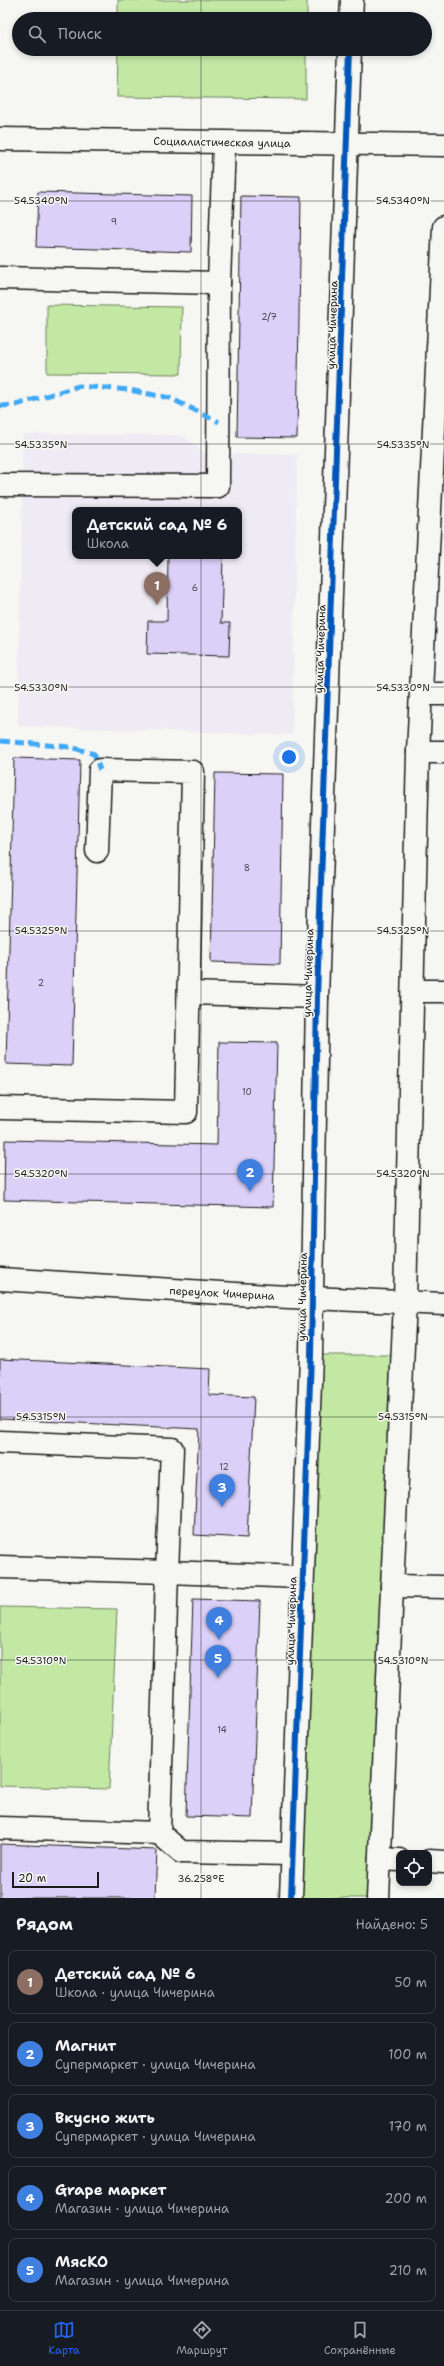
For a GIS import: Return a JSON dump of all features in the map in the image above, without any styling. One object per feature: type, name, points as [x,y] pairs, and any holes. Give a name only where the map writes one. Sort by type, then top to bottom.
[{"type":"street","points":[[351,12],[352,0]]},
{"type":"street","name":"улица Чичерина","points":[[290,1898],[312,1297],[317,997],[348,144],[350,56]]},
{"type":"street","name":"Социалистическая улица","points":[[0,140],[444,145]]},
{"type":"street","points":[[0,485],[218,486],[219,283],[224,143]]},
{"type":"street","points":[[378,1898],[389,1860],[392,1586],[405,1301],[414,991],[418,752],[444,227]]},
{"type":"street","points":[[0,278],[219,283]]},
{"type":"street","points":[[422,694],[444,694]]},
{"type":"street","points":[[418,752],[444,752]]},
{"type":"street","points":[[0,1108],[186,1112],[193,772],[100,770],[97,851]]},
{"type":"street","points":[[414,991],[444,991]]},
{"type":"street","points":[[189,993],[317,997]]},
{"type":"street","name":"переулок Чичерина","points":[[0,1278],[268,1296],[405,1301],[444,1304]]},
{"type":"street","points":[[0,1442],[172,1449],[159,1833]]},
{"type":"street","points":[[0,1567],[302,1577]]},
{"type":"street","points":[[392,1586],[444,1587]]},
{"type":"street","points":[[0,1828],[159,1833],[181,1852],[292,1854]]},
{"type":"street","points":[[432,1861],[444,1862]]},
{"type":"shaded area","points":[[23,434],[182,435],[205,454],[297,454],[292,735],[18,726]]},
{"type":"green space","points":[[118,0],[307,0],[307,12],[118,12]]},
{"type":"green space","points":[[118,56],[306,56],[306,99],[117,97]]},
{"type":"green space","points":[[47,305],[182,307],[181,374],[47,373]]},
{"type":"green space","points":[[311,1355],[402,1355],[378,1898],[289,1898]]},
{"type":"green space","points":[[0,1607],[117,1609],[109,1789],[0,1786]]},
{"type":"building","points":[[38,192],[192,196],[191,252],[36,247]]},
{"type":"building","points":[[241,196],[301,197],[297,438],[237,437]]},
{"type":"building","points":[[168,559],[223,559],[221,623],[230,623],[229,656],[147,654],[148,621],[167,621]]},
{"type":"building","points":[[14,758],[80,760],[72,1066],[6,1064]]},
{"type":"building","points":[[215,773],[283,774],[280,964],[211,962]]},
{"type":"building","points":[[219,1042],[277,1043],[273,1207],[4,1200],[5,1140],[217,1145]]},
{"type":"building","points":[[0,1359],[210,1369],[209,1395],[254,1397],[247,1538],[194,1535],[199,1429],[0,1419]]},
{"type":"building","points":[[193,1599],[260,1601],[252,1818],[186,1816]]},
{"type":"building","points":[[0,1844],[157,1850],[155,1898],[0,1898]]},
{"type":"marked path","points":[[0,406],[16,405],[79,386],[129,390],[170,398],[219,422]]},
{"type":"marked path","points":[[0,741],[71,747],[94,754],[100,770]]},
{"type":"cycle path","points":[[291,1898],[311,1355],[317,997],[350,56]]},
{"type":"place","name":"Детский сад № 6","points":[[157,605]]},
{"type":"place","name":"Магнит","points":[[250,1192]]},
{"type":"place","name":"Вкусно жить","points":[[222,1507]]},
{"type":"place","name":"Grape маркет","points":[[219,1640]]},
{"type":"place","name":"МясКО","points":[[218,1678]]}]
